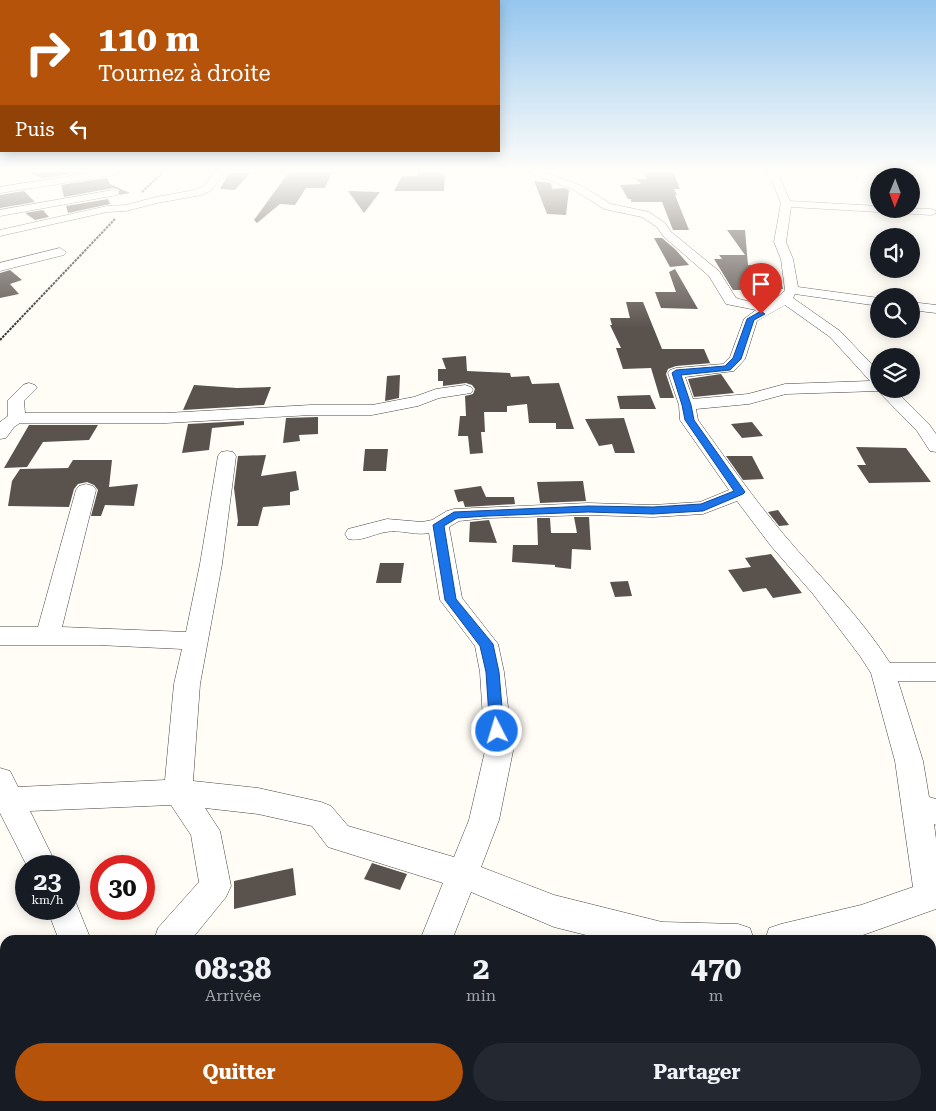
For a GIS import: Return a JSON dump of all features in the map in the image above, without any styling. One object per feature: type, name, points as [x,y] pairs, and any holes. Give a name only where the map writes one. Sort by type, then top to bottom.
[{"type":"street","points":[[0,233],[41,224]]},
{"type":"street","points":[[659,224],[667,234],[714,274],[731,301],[743,305],[772,308]]},
{"type":"street","points":[[783,224],[780,242],[788,259],[789,295],[835,334],[870,374]]},
{"type":"street","points":[[0,267],[60,252]]},
{"type":"street","points":[[801,935],[861,921],[930,896],[926,809],[909,761],[883,672],[869,650],[821,589],[778,541],[740,492],[689,420],[687,405],[676,373],[728,368],[737,359],[751,319],[772,308],[789,295],[870,301]]},
{"type":"street","points":[[920,307],[936,309]]},
{"type":"street","points":[[687,405],[749,399],[785,389],[870,384]]},
{"type":"street","points":[[18,418],[16,400],[29,388]]},
{"type":"street","points":[[0,434],[8,423],[18,418],[166,418],[311,410],[372,410],[418,401],[436,394],[465,390]]},
{"type":"street","points":[[894,398],[923,428],[936,447]]},
{"type":"street","points":[[174,935],[215,886],[204,831],[178,792],[187,684],[215,536],[227,456]]},
{"type":"street","points":[[48,634],[86,490]]},
{"type":"street","points":[[355,534],[387,525],[422,528],[438,525],[454,515],[488,512],[588,509],[653,511],[703,508],[740,492]]},
{"type":"street","points":[[438,525],[451,600],[486,644],[492,672],[499,751],[484,820],[438,935]]},
{"type":"street","points":[[0,636],[48,634],[142,636],[196,641]]},
{"type":"street","points":[[883,672],[936,672]]},
{"type":"street","points":[[36,855],[3,793],[178,792],[258,801],[321,815],[339,837],[462,874],[554,911],[650,935]]},
{"type":"street","points":[[67,920],[73,935]]},
{"type":"path","points":[[0,340],[100,224]]},
{"type":"building","points":[[671,224],[687,224],[689,230],[673,230]]},
{"type":"building","points":[[727,230],[745,230],[748,265],[767,265],[783,289],[760,289],[768,299],[763,300],[748,299],[741,290],[733,290],[714,259],[722,259],[719,255],[745,255]]},
{"type":"building","points":[[654,238],[662,238],[689,265],[670,267]]},
{"type":"building","points":[[675,269],[698,309],[661,308],[655,292],[676,292],[669,272]]},
{"type":"building","points":[[10,270],[22,280],[10,284],[19,294],[0,298],[0,273]]},
{"type":"building","points":[[626,302],[643,302],[662,349],[704,349],[710,363],[712,363],[676,366],[668,369],[666,374],[674,398],[660,398],[651,368],[623,369],[616,348],[621,348],[610,325],[612,325],[610,318],[630,318]]},
{"type":"building","points":[[466,356],[467,371],[510,373],[511,377],[529,376],[532,384],[559,383],[574,429],[556,429],[556,423],[529,423],[527,404],[507,406],[507,412],[484,412],[485,432],[481,432],[483,453],[470,454],[468,436],[458,436],[460,416],[466,416],[465,396],[473,394],[475,389],[472,385],[466,383],[443,386],[443,381],[438,381],[438,369],[446,369],[442,358]]},
{"type":"building","points":[[721,374],[734,393],[694,397],[688,379]]},
{"type":"building","points":[[400,375],[399,398],[385,401],[387,376]]},
{"type":"building","points":[[194,385],[237,388],[271,387],[264,405],[183,410]]},
{"type":"building","points":[[650,395],[656,409],[620,409],[617,396]]},
{"type":"building","points":[[318,417],[318,434],[299,435],[300,441],[283,443],[286,418]]},
{"type":"building","points":[[624,418],[635,453],[615,453],[612,444],[599,446],[585,419]]},
{"type":"building","points":[[244,421],[244,425],[212,428],[209,450],[182,453],[188,424]]},
{"type":"building","points":[[752,422],[763,436],[742,438],[731,424]]},
{"type":"building","points":[[29,425],[98,425],[89,440],[43,442],[27,467],[4,468]]},
{"type":"building","points":[[856,447],[906,448],[931,482],[869,483],[857,465],[866,465]]},
{"type":"building","points":[[365,449],[388,449],[386,471],[363,471]]},
{"type":"building","points":[[266,455],[261,476],[296,471],[299,490],[290,492],[290,505],[263,507],[258,526],[237,526],[234,488],[238,456]]},
{"type":"building","points":[[726,456],[752,456],[764,479],[743,480]]},
{"type":"building","points":[[73,460],[112,460],[109,487],[138,484],[134,506],[105,505],[101,516],[91,516],[98,490],[94,485],[87,482],[78,484],[74,489],[69,507],[8,506],[12,481],[20,469],[68,468]]},
{"type":"building","points":[[583,481],[586,501],[540,503],[537,482]]},
{"type":"building","points":[[481,486],[486,497],[514,497],[515,504],[465,507],[463,501],[458,502],[454,490]]},
{"type":"building","points":[[778,510],[789,525],[779,526],[768,512]]},
{"type":"building","points":[[574,517],[589,517],[591,550],[572,549],[571,569],[555,567],[555,565],[512,562],[513,545],[538,545],[537,518],[550,518],[551,533],[577,533]]},
{"type":"building","points":[[489,520],[497,543],[469,542],[470,522]]},
{"type":"building","points":[[771,554],[802,593],[773,598],[766,588],[743,592],[728,570],[751,567],[745,558]]},
{"type":"building","points":[[380,563],[404,563],[401,583],[376,583]]},
{"type":"building","points":[[628,581],[632,596],[615,597],[610,582]]},
{"type":"building","points":[[372,863],[407,874],[400,890],[364,879]]},
{"type":"building","points":[[293,868],[296,895],[234,909],[234,881]]},
{"type":"route","points":[[497,731],[492,672],[486,644],[451,600],[438,525],[454,515],[488,512],[588,509],[653,511],[703,508],[740,492],[689,420],[687,405],[676,373],[728,368],[737,359],[751,319],[761,314]]}]
